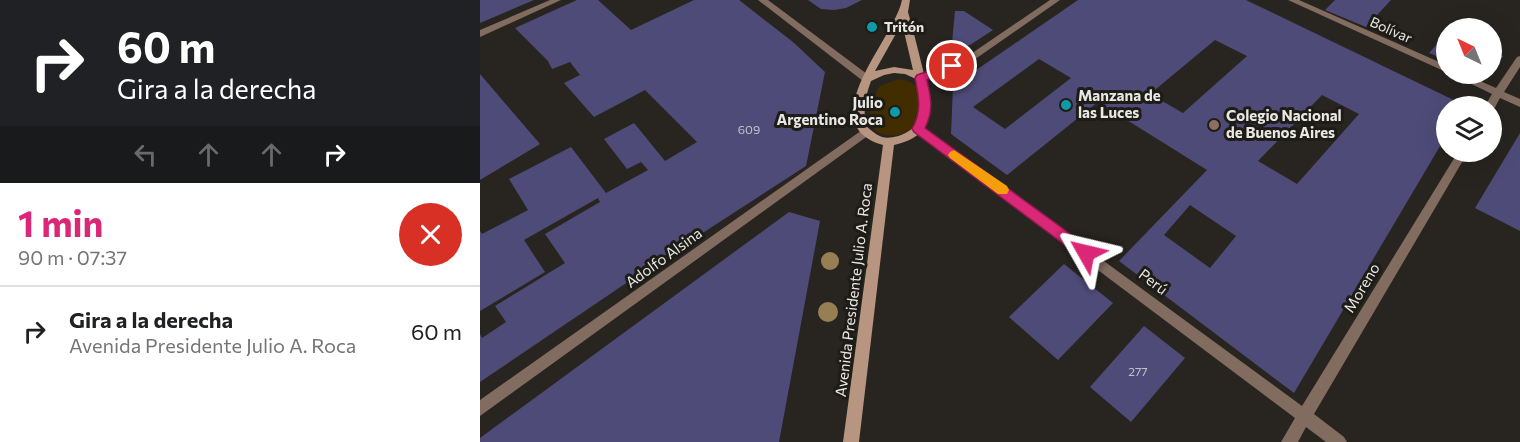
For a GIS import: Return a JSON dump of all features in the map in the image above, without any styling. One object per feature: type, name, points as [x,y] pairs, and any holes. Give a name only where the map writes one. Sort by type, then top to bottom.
[{"type":"main road","points":[[904,12],[926,104],[924,118],[918,129],[906,137],[889,142],[873,138],[866,132],[861,127],[858,115],[867,79],[904,12],[906,0]]},
{"type":"main road","points":[[867,79],[891,69],[906,70],[921,78]]},
{"type":"main road","name":"Avenida Presidente Julio A. Roca","points":[[851,442],[889,142]]},
{"type":"street","points":[[480,34],[556,0]]},
{"type":"street","points":[[762,0],[867,79]]},
{"type":"street","points":[[921,78],[968,60],[1056,0]]},
{"type":"street","name":"Bolívar","points":[[1292,0],[1436,65]]},
{"type":"street","points":[[1496,96],[1520,59]]},
{"type":"street","points":[[1478,84],[1520,103]]},
{"type":"street","name":"Perú","points":[[918,129],[1339,442]]},
{"type":"street","name":"Adolfo Alsina","points":[[480,409],[866,132]]},
{"type":"street","name":"Moreno","points":[[1289,442],[1457,162]]},
{"type":"shaded area","points":[[899,79],[911,83],[918,90],[921,98],[921,115],[914,126],[902,134],[890,136],[878,132],[871,123],[870,108],[880,86]]},
{"type":"building","points":[[480,0],[534,0],[480,23]]},
{"type":"building","points":[[577,0],[598,0],[631,30],[694,0],[739,0],[793,42],[825,72],[806,166],[650,267],[480,382],[480,334],[482,338],[506,322],[495,306],[565,263],[545,234],[600,202],[598,198],[524,240],[545,272],[480,311],[480,231],[482,234],[528,210],[509,179],[571,147],[606,193],[648,170],[641,162],[627,169],[604,139],[634,123],[665,161],[697,142],[645,90],[594,117],[564,83],[580,75],[570,62],[552,69],[548,61],[515,28]]},
{"type":"building","points":[[808,0],[862,0],[846,8],[834,10],[821,9]]},
{"type":"building","points":[[1078,0],[1246,0],[1445,96],[1436,96],[1436,153],[1294,393],[1119,261],[1207,170],[1098,102],[1007,175],[951,134],[953,86]],"holes":[[[1215,40],[1247,56],[1183,113],[1150,94]],[[1039,59],[1071,78],[1005,129],[973,107]],[[1322,95],[1359,114],[1297,184],[1258,161]],[[1190,205],[1236,236],[1210,268],[1164,235]]]},
{"type":"building","points":[[1335,0],[1391,0],[1366,27],[1325,10]]},
{"type":"building","points":[[955,11],[964,11],[993,30],[970,45],[961,48],[957,46],[952,43]]},
{"type":"building","points":[[1436,45],[1436,56],[1429,53]]},
{"type":"building","points":[[480,74],[540,144],[480,180]]},
{"type":"building","points":[[1520,133],[1520,231],[1475,208]]},
{"type":"building","points":[[789,212],[820,221],[779,442],[480,442],[480,438]]},
{"type":"building","points":[[1064,264],[1113,303],[1058,360],[1009,317]]},
{"type":"building","points":[[1144,326],[1185,358],[1131,422],[1090,387]]},
{"type":"slow traffic","points":[[954,155],[1002,190]]},
{"type":"place","name":"Tritón","points":[[872,27]]},
{"type":"place","name":"Manzana de las Luces","points":[[1066,105]]},
{"type":"place","name":"Julio Argentino Roca","points":[[895,112]]},
{"type":"place","name":"Colegio Nacional de Buenos Aires","points":[[1214,125]]},
{"type":"route","points":[[952,66],[921,78],[926,111],[918,129],[1086,253]]}]
